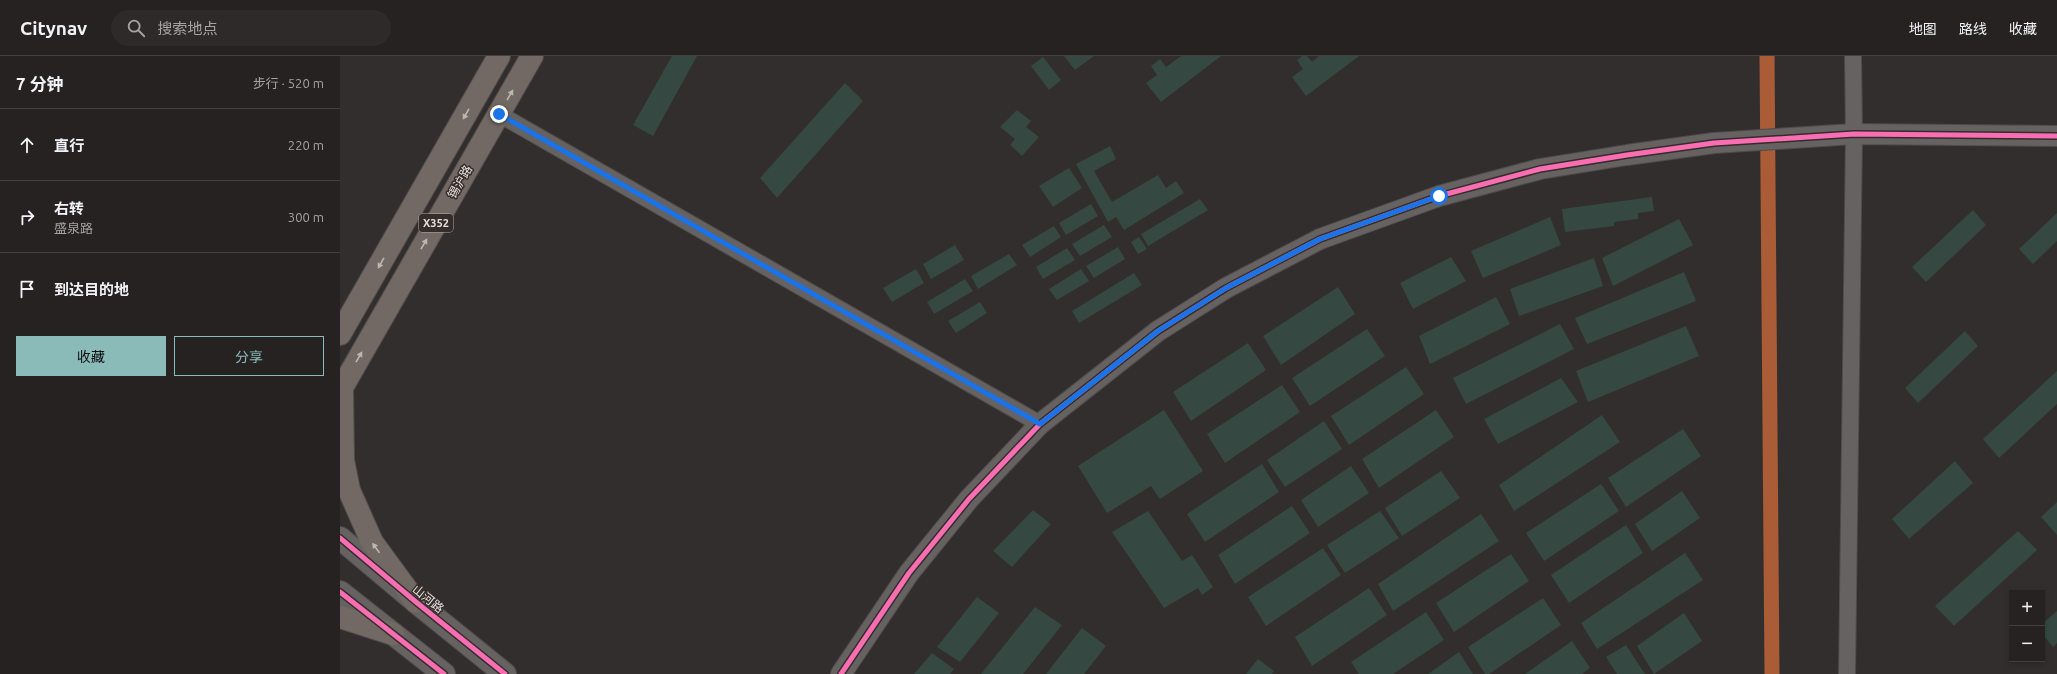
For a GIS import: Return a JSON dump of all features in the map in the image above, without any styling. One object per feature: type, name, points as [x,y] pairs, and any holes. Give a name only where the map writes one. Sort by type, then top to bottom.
[{"type":"main road","name":"X352","points":[[340,334],[499,56]]},
{"type":"main road","name":"锡沪路","points":[[341,389],[532,56]]},
{"type":"main road","points":[[341,389],[343,460],[349,490],[372,542],[416,602]]},
{"type":"main road","name":"山河路","points":[[340,538],[505,674]]},
{"type":"main road","points":[[340,592],[444,674]]},
{"type":"main road","points":[[340,617],[393,634]]},
{"type":"street","points":[[1847,674],[1854,134],[1853,56]]},
{"type":"street","points":[[499,114],[1040,424]]},
{"type":"street","points":[[841,674],[909,573],[969,499],[1040,424],[1158,331],[1226,288],[1320,239],[1439,196],[1540,169],[1714,143],[1801,139],[1854,134],[2057,136]]},
{"type":"building","points":[[672,56],[697,56],[653,136],[633,125]]},
{"type":"building","points":[[1064,56],[1094,56],[1075,70]]},
{"type":"building","points":[[1181,56],[1221,56],[1161,102],[1146,83],[1157,75],[1151,66],[1160,59],[1166,67]]},
{"type":"building","points":[[1302,56],[1307,56],[1312,62],[1319,56],[1359,56],[1306,96],[1292,77],[1303,69],[1297,60]]},
{"type":"building","points":[[1043,57],[1061,80],[1049,90],[1031,66]]},
{"type":"building","points":[[845,83],[863,101],[777,198],[760,178]]},
{"type":"building","points":[[1017,110],[1031,121],[1026,127],[1039,137],[1022,156],[1010,145],[1015,139],[1000,127]]},
{"type":"building","points":[[1110,146],[1116,159],[1094,171],[1112,202],[1158,175],[1166,188],[1176,181],[1184,193],[1124,230],[1116,217],[1108,222],[1076,164]]},
{"type":"building","points":[[1069,168],[1082,188],[1053,207],[1039,186]]},
{"type":"building","points":[[1652,197],[1654,211],[1638,213],[1638,219],[1614,222],[1614,226],[1565,232],[1562,209]]},
{"type":"building","points":[[1200,199],[1208,210],[1148,246],[1141,234]]},
{"type":"building","points":[[1091,204],[1098,216],[1066,235],[1059,223]]},
{"type":"building","points":[[1973,210],[1986,225],[1926,282],[1912,267]]},
{"type":"building","points":[[2057,213],[2057,241],[2033,264],[2019,249]]},
{"type":"building","points":[[1550,217],[1561,245],[1483,278],[1471,251]]},
{"type":"building","points":[[1679,219],[1693,245],[1613,286],[1602,258]]},
{"type":"building","points":[[1104,225],[1112,237],[1080,256],[1072,244]]},
{"type":"building","points":[[1054,226],[1061,237],[1030,257],[1022,245]]},
{"type":"building","points":[[1139,237],[1147,249],[1138,254],[1131,242]]},
{"type":"building","points":[[955,245],[964,260],[931,279],[923,264]]},
{"type":"building","points":[[1118,247],[1125,259],[1094,278],[1086,266]]},
{"type":"building","points":[[1067,248],[1075,260],[1043,279],[1036,267]]},
{"type":"building","points":[[1009,254],[1017,265],[978,289],[971,276]]},
{"type":"building","points":[[1451,257],[1466,281],[1413,309],[1400,283]]},
{"type":"building","points":[[1594,258],[1603,286],[1519,316],[1510,289]]},
{"type":"building","points":[[916,269],[924,283],[892,302],[883,288]]},
{"type":"building","points":[[1081,269],[1089,281],[1057,300],[1049,289]]},
{"type":"building","points":[[1684,272],[1696,301],[1587,344],[1575,318]]},
{"type":"building","points":[[1134,273],[1142,285],[1079,323],[1072,311]]},
{"type":"building","points":[[965,279],[973,291],[934,314],[927,302]]},
{"type":"building","points":[[1338,287],[1355,314],[1281,365],[1263,336]]},
{"type":"building","points":[[1496,297],[1510,324],[1430,364],[1419,336]]},
{"type":"building","points":[[980,302],[987,313],[956,333],[948,321]]},
{"type":"building","points":[[1560,324],[1574,349],[1466,404],[1453,378]]},
{"type":"building","points":[[1686,326],[1699,356],[1588,402],[1576,371]]},
{"type":"building","points":[[1367,329],[1385,356],[1310,406],[1292,378]]},
{"type":"building","points":[[1965,331],[1978,346],[1918,403],[1905,388]]},
{"type":"building","points":[[1248,343],[1266,370],[1191,421],[1173,392]]},
{"type":"building","points":[[1406,367],[1424,394],[1349,445],[1331,416]]},
{"type":"building","points":[[2057,371],[2057,404],[1999,458],[1983,439]]},
{"type":"building","points":[[1561,378],[1578,402],[1498,444],[1484,419]]},
{"type":"building","points":[[1282,385],[1300,412],[1225,463],[1207,434]]},
{"type":"building","points":[[1164,410],[1203,471],[1160,499],[1151,486],[1107,513],[1078,466]]},
{"type":"building","points":[[1436,410],[1454,437],[1379,488],[1362,459]]},
{"type":"building","points":[[1602,415],[1620,442],[1514,511],[1499,485]]},
{"type":"building","points":[[1324,421],[1342,449],[1285,487],[1267,460]]},
{"type":"building","points":[[1683,429],[1701,456],[1626,507],[1608,478]]},
{"type":"building","points":[[1955,461],[1973,483],[1909,539],[1892,519]]},
{"type":"building","points":[[1262,464],[1279,492],[1205,542],[1187,514]]},
{"type":"building","points":[[1351,466],[1369,493],[1318,527],[1301,500]]},
{"type":"building","points":[[1441,471],[1460,498],[1402,536],[1385,508]]},
{"type":"building","points":[[1601,484],[1619,511],[1544,561],[1526,533]]},
{"type":"building","points":[[1682,491],[1700,518],[1652,551],[1635,524]]},
{"type":"building","points":[[2057,502],[2057,535],[2041,517]]},
{"type":"building","points":[[1292,506],[1310,533],[1235,584],[1218,555]]},
{"type":"building","points":[[1033,510],[1051,524],[1012,567],[993,551]]},
{"type":"building","points":[[1148,511],[1182,561],[1192,555],[1213,587],[1202,595],[1198,588],[1164,608],[1112,532]]},
{"type":"building","points":[[1380,511],[1399,538],[1345,573],[1327,545]]},
{"type":"building","points":[[1481,514],[1499,541],[1393,611],[1378,584]]},
{"type":"building","points":[[1626,525],[1643,553],[1569,603],[1551,575]]},
{"type":"building","points":[[2018,531],[2037,550],[1954,626],[1935,606]]},
{"type":"building","points":[[1323,548],[1341,575],[1266,626],[1248,597]]},
{"type":"building","points":[[1685,553],[1703,580],[1597,649],[1581,623]]},
{"type":"building","points":[[1511,554],[1529,581],[1454,632],[1436,603]]},
{"type":"building","points":[[1369,588],[1387,615],[1312,666],[1295,637]]},
{"type":"building","points":[[977,597],[999,613],[960,662],[937,647]]},
{"type":"building","points":[[1543,598],[1561,625],[1489,674],[1485,674],[1468,647]]},
{"type":"building","points":[[1035,607],[1062,625],[1023,674],[981,674]]},
{"type":"building","points":[[2057,611],[2057,643],[2053,647],[2045,638],[2045,621]]},
{"type":"building","points":[[1426,612],[1444,640],[1393,674],[1359,674],[1351,662]]},
{"type":"building","points":[[1684,613],[1702,641],[1654,674],[1637,646]]},
{"type":"building","points":[[1082,628],[1106,646],[1084,674],[1046,674]]},
{"type":"building","points":[[1572,641],[1590,668],[1582,674],[1525,674]]},
{"type":"building","points":[[1626,645],[1645,674],[1617,674],[1606,657]]},
{"type":"building","points":[[1459,652],[1473,674],[1428,674]]},
{"type":"building","points":[[932,653],[954,669],[950,674],[914,674]]},
{"type":"building","points":[[1258,659],[1274,671],[1272,674],[1246,674]]},
{"type":"waterway","points":[[1767,56],[1772,674]]},
{"type":"cycle path","points":[[841,674],[909,573],[969,499],[1040,424],[1158,331],[1226,288],[1320,239],[1439,196],[1540,169],[1627,155],[1714,143],[1854,134],[2057,136]]},
{"type":"cycle path","points":[[340,538],[505,674]]},
{"type":"cycle path","points":[[340,592],[444,674]]},
{"type":"route","points":[[499,114],[1040,424],[1158,331],[1226,288],[1320,239],[1439,196]]}]
